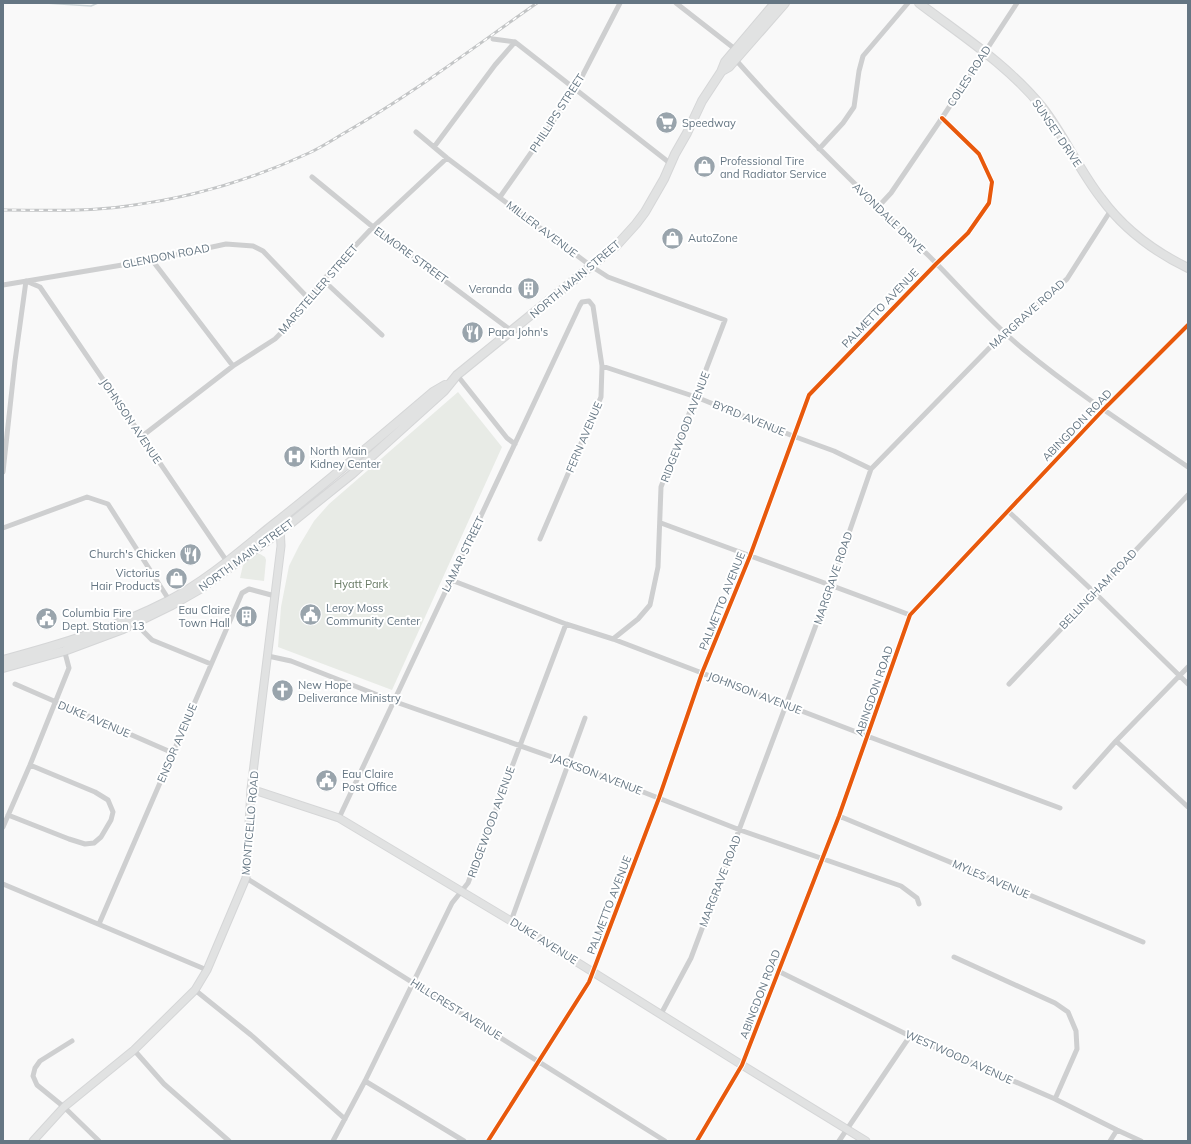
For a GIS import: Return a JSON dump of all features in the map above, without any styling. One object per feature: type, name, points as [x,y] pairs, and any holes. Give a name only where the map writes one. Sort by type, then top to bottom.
[{"type":"main road","name":"NORTH MAIN STREET","points":[[229,565],[281,531],[352,474],[444,391],[457,375],[617,245],[645,212],[687,133],[702,101],[721,72],[725,62],[775,3]]},
{"type":"main road","name":"NORTH MAIN STREET","points":[[721,72],[729,67],[785,3]]},
{"type":"main road","name":"SUNSET DRIVE","points":[[919,3],[1017,79],[1042,107],[1090,183],[1111,210],[1148,244],[1188,268]]},
{"type":"main road","name":"NORTH MAIN STREET","points":[[3,668],[136,620],[200,589],[277,522],[433,392],[451,381]]},
{"type":"main road","name":"NORTH MAIN STREET","points":[[3,660],[64,647]]},
{"type":"street","name":"PHILLIPS STREET","points":[[500,197],[575,90],[620,3]]},
{"type":"street","points":[[676,3],[735,49]]},
{"type":"street","points":[[819,149],[843,123],[854,106],[859,71],[863,56],[908,3]]},
{"type":"street","name":"COLES ROAD","points":[[878,207],[891,193],[1017,3]]},
{"type":"street","points":[[493,39],[515,42],[671,164]]},
{"type":"street","points":[[434,147],[495,65],[515,42]]},
{"type":"street","name":"AVONDALE DRIVE","points":[[735,59],[819,149],[1004,333],[1103,410],[1188,467]]},
{"type":"street","name":"PALMETTO AVENUE","points":[[488,1141],[590,982],[659,798],[702,673],[750,556],[809,394],[968,233],[989,203],[992,182],[979,154],[942,118]]},
{"type":"street","name":"MILLER AVENUE","points":[[416,132],[447,158],[591,266],[608,277],[725,320]]},
{"type":"street","name":"MARSTELLER STREET","points":[[141,437],[233,366],[275,339],[295,319],[323,280],[373,228],[447,158]]},
{"type":"street","name":"ELMORE STREET","points":[[312,177],[373,228],[512,331]]},
{"type":"street","name":"MARGRAVE ROAD","points":[[661,1014],[691,958],[787,706],[831,584],[870,469],[1004,333],[1067,279],[1111,210]]},
{"type":"street","name":"GLENDON ROAD","points":[[3,285],[152,260],[226,244],[253,246],[263,251],[309,299]]},
{"type":"street","points":[[152,260],[233,366]]},
{"type":"street","points":[[323,280],[382,335]]},
{"type":"street","points":[[3,472],[15,361],[26,281]]},
{"type":"street","name":"JOHNSON AVENUE","points":[[26,281],[40,287],[229,565]]},
{"type":"street","name":"LAMAR STREET","points":[[339,818],[580,305],[582,302],[589,301],[593,306]]},
{"type":"street","name":"FERN AVENUE","points":[[540,539],[601,397],[602,366],[593,306]]},
{"type":"street","name":"RIDGEWOOD AVENUE","points":[[613,639],[638,619],[650,604],[658,567],[662,487],[725,320]]},
{"type":"street","name":"ABINGDON ROAD","points":[[696,1141],[742,1066],[823,859],[910,615],[1103,410],[1188,325]]},
{"type":"street","name":"BYRD AVENUE","points":[[602,366],[696,397],[834,451],[870,469]]},
{"type":"street","points":[[457,375],[507,438],[515,444]]},
{"type":"street","name":"BELLINGHAM ROAD","points":[[1008,684],[1188,495]]},
{"type":"street","points":[[3,528],[87,498],[108,504],[171,603]]},
{"type":"street","points":[[1008,511],[1188,684]]},
{"type":"street","name":"MONTICELLO ROAD","points":[[33,1141],[64,1107],[134,1050],[195,990],[207,970],[246,878],[251,789],[281,546],[281,531],[277,522]]},
{"type":"street","points":[[661,523],[831,584],[910,615]]},
{"type":"street","name":"JOHNSON AVENUE","points":[[450,580],[566,624],[613,639],[1060,808]]},
{"type":"street","name":"ENSOR AVENUE","points":[[99,924],[242,593],[249,589],[275,596]]},
{"type":"street","points":[[136,620],[144,632],[152,640],[211,664]]},
{"type":"street","name":"RIDGEWOOD AVENUE","points":[[333,1141],[365,1081],[412,982],[452,903],[468,883],[566,624]]},
{"type":"street","points":[[3,827],[56,703],[69,668],[64,647]]},
{"type":"street","name":"JACKSON AVENUE","points":[[268,656],[291,661],[393,701],[569,763],[740,830],[901,886],[917,898],[919,904]]},
{"type":"street","points":[[1076,787],[1116,741],[1188,667]]},
{"type":"street","name":"DUKE AVENUE","points":[[15,684],[173,753]]},
{"type":"street","points":[[511,921],[585,718]]},
{"type":"street","points":[[1116,741],[1188,807]]},
{"type":"street","points":[[8,815],[85,844],[94,843],[101,837],[111,820],[112,812],[108,800],[95,792],[30,765]]},
{"type":"street","name":"DUKE AVENUE","points":[[251,789],[339,818],[511,921],[742,1066],[866,1141]]},
{"type":"street","name":"MYLES AVENUE","points":[[839,816],[1143,942]]},
{"type":"street","name":"HILLCREST AVENUE","points":[[246,878],[540,1061],[665,1141]]},
{"type":"street","points":[[3,884],[207,970]]},
{"type":"street","points":[[954,957],[1055,1003],[1068,1012],[1076,1031],[1077,1049],[1055,1099]]},
{"type":"street","name":"WESTWOOD AVENUE","points":[[778,971],[910,1036],[1055,1099],[1141,1141]]},
{"type":"street","points":[[195,990],[251,1035],[345,1119]]},
{"type":"street","points":[[839,1141],[910,1036]]},
{"type":"street","points":[[72,1041],[40,1062],[33,1076],[37,1085],[64,1107],[99,1141]]},
{"type":"street","points":[[134,1050],[164,1084],[229,1141]]},
{"type":"street","points":[[365,1081],[464,1141]]},
{"type":"street","points":[[1110,1141],[1117,1130]]},
{"type":"green space","name":"Hyatt Park","points":[[458,392],[502,447],[392,690],[278,647],[281,607],[289,566],[314,521],[329,504]]},
{"type":"green space","points":[[256,554],[260,554],[265,557],[266,560],[264,581],[240,578],[243,565]]},
{"type":"waterway","points":[[45,3],[91,6],[98,3]]},
{"type":"railway","points":[[3,210],[81,210],[151,203],[220,187],[265,172],[314,151],[371,117],[443,70],[537,3]]},
{"type":"cycle path","points":[[488,1141],[589,982],[659,798],[702,673],[750,556],[809,395],[968,233],[989,203],[992,182],[979,154],[942,118]]},
{"type":"cycle path","points":[[697,1141],[742,1065],[839,816],[910,615],[1103,410],[1188,325]]},
{"type":"place","name":"Speedway","points":[[667,123]]},
{"type":"place","name":"Professional Tire and Radiator Service","points":[[705,167]]},
{"type":"place","name":"AutoZone","points":[[673,238]]},
{"type":"place","name":"Veranda","points":[[528,289]]},
{"type":"place","name":"Papa John's","points":[[473,332]]},
{"type":"place","name":"North Main Kidney Center","points":[[295,457]]},
{"type":"place","name":"Church's Chicken","points":[[191,554]]},
{"type":"place","name":"Victorius Hair Products","points":[[176,579]]},
{"type":"place","name":"Leroy Moss Community Center","points":[[311,614]]},
{"type":"place","name":"Eau Claire Town Hall","points":[[246,616]]},
{"type":"place","name":"Columbia Fire Dept. Station 13","points":[[47,619]]},
{"type":"place","name":"New Hope Deliverance Ministry","points":[[283,691]]},
{"type":"place","name":"Eau Claire Post Office","points":[[327,780]]}]
